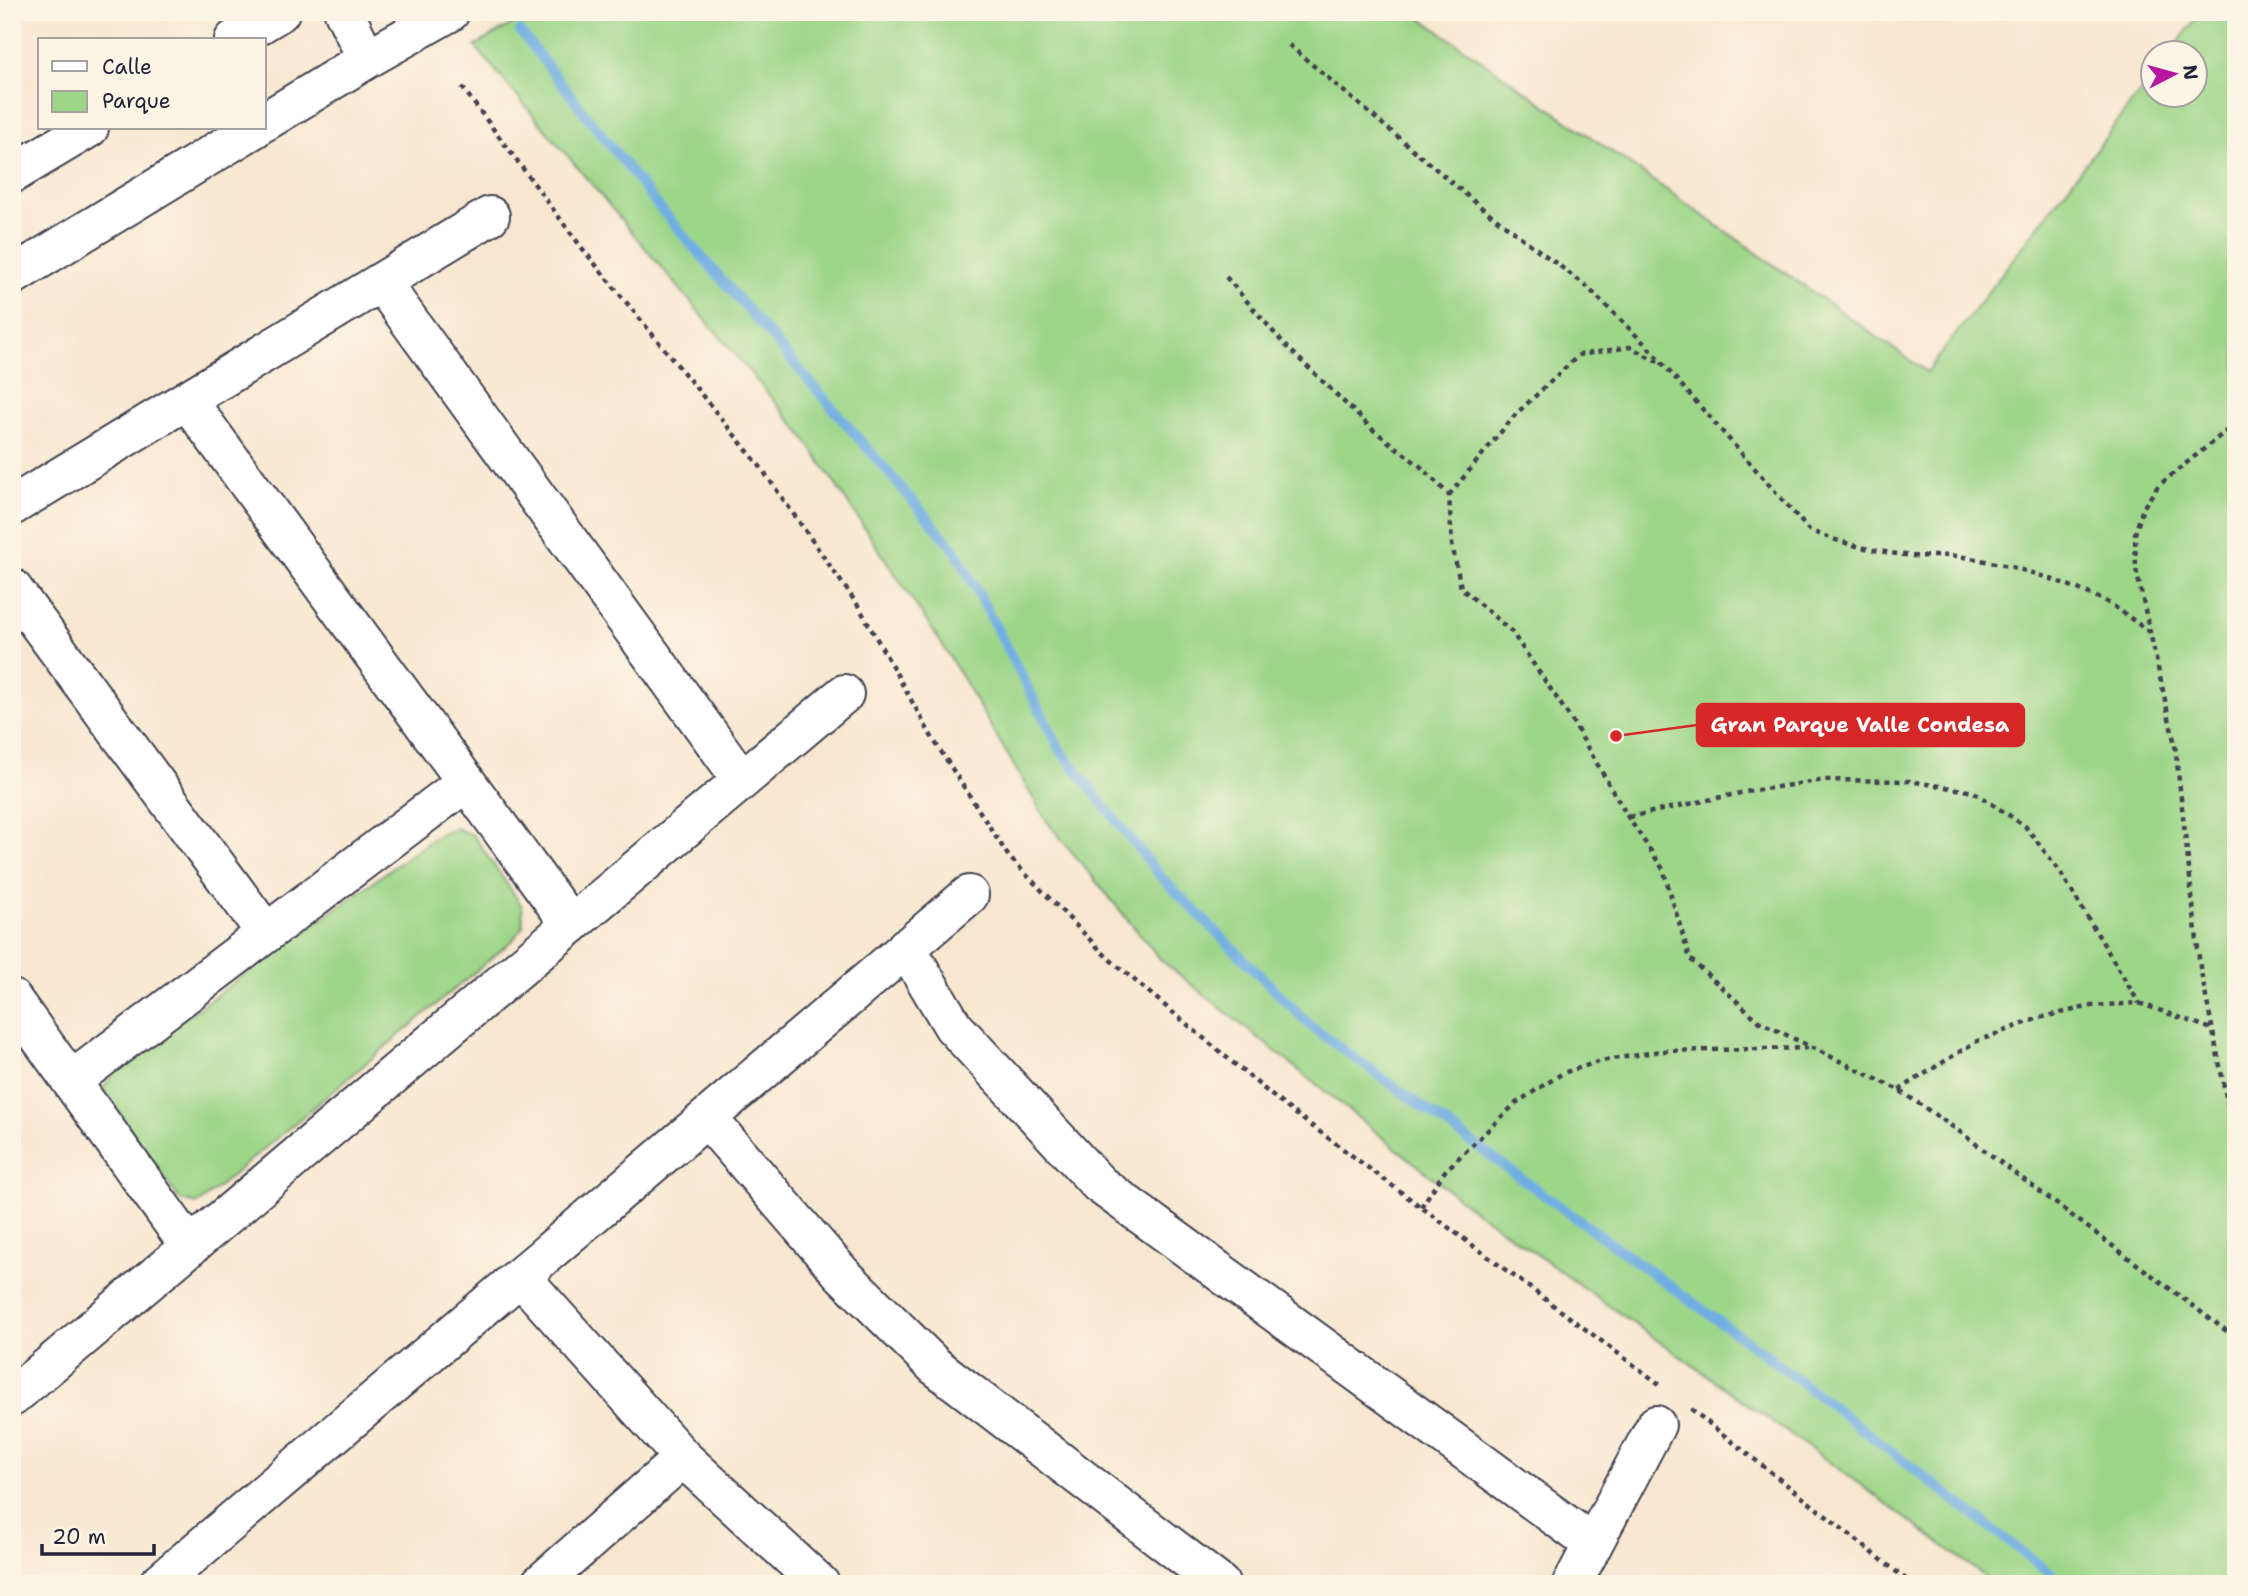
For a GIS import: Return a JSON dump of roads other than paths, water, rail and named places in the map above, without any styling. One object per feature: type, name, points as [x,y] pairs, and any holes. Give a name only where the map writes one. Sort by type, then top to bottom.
[{"type":"street","points":[[237,38],[280,12]]},
{"type":"street","points":[[344,12],[367,59]]},
{"type":"street","points":[[266,121],[433,16]]},
{"type":"street","points":[[12,174],[86,130]]},
{"type":"street","points":[[12,276],[252,130]]},
{"type":"street","points":[[12,506],[490,216]]},
{"type":"street","points":[[381,282],[742,780]]},
{"type":"street","points":[[187,400],[570,925]]},
{"type":"street","points":[[12,588],[266,933]]},
{"type":"street","points":[[12,1397],[844,694]]},
{"type":"street","points":[[71,1081],[466,782]]},
{"type":"street","points":[[158,1584],[969,895]]},
{"type":"street","points":[[906,947],[953,1026],[1099,1184],[1593,1544]]},
{"type":"street","points":[[12,999],[190,1247]]},
{"type":"street","points":[[707,1118],[841,1273],[935,1366],[1220,1584]]},
{"type":"street","points":[[521,1277],[683,1458],[820,1584]]},
{"type":"street","points":[[1572,1584],[1671,1415]]},
{"type":"street","points":[[540,1584],[683,1458]]},
{"type":"waterway","points":[[520,31],[653,200],[956,551],[1061,751],[1160,876],[1312,1027],[1767,1356],[2064,1584]]},
{"type":"place","name":"Gran Parque Valle Condesa","points":[[1616,736]]}]
